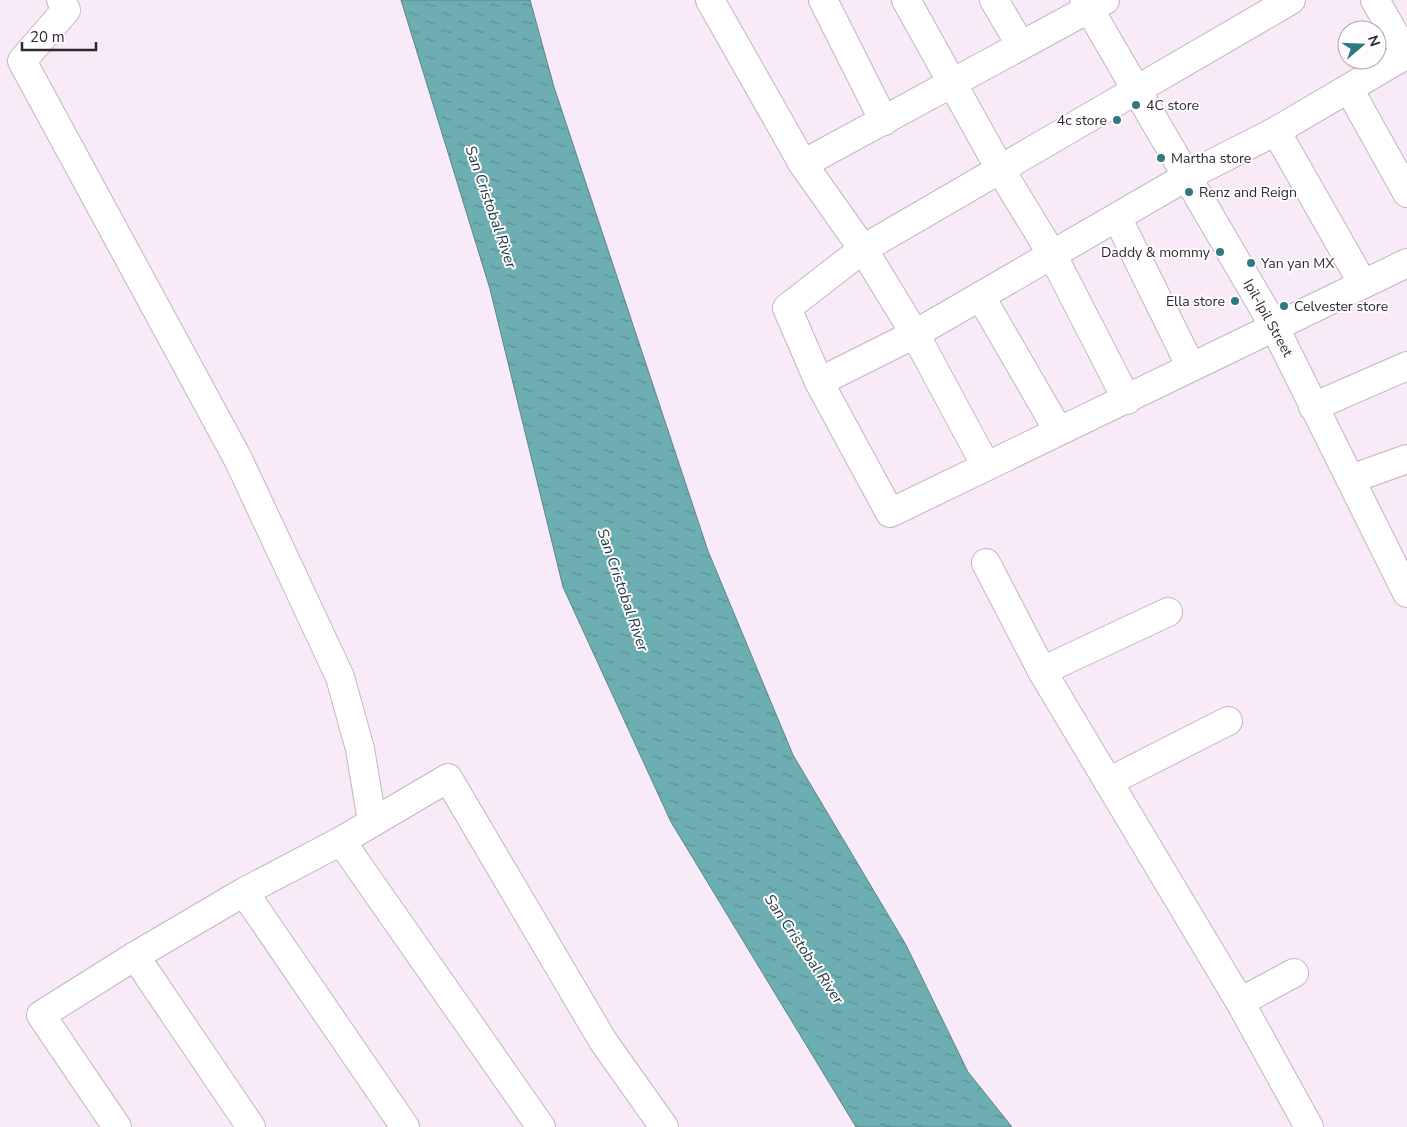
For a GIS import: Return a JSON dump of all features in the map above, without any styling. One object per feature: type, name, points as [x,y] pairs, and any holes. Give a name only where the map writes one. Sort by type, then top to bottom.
[{"type":"street","points":[[61,0],[66,10],[22,60],[238,459],[340,677],[360,750],[372,821]]},
{"type":"street","points":[[710,0],[803,164],[864,250],[915,334],[986,466]]},
{"type":"street","points":[[823,0],[884,121]]},
{"type":"street","points":[[906,0],[1000,170],[1053,256],[1127,400]]},
{"type":"street","points":[[994,0],[1021,46]]},
{"type":"street","points":[[1291,0],[1136,89],[864,250],[788,308],[819,382],[890,513],[1058,430],[1127,400],[1274,326],[1407,263]]},
{"type":"street","points":[[819,382],[915,334],[1118,219],[1186,177],[1276,132],[1407,55],[1375,0]]},
{"type":"street","points":[[803,164],[1021,46],[1093,3]]},
{"type":"street","name":"Ipil-Ipil Street","points":[[1093,3],[1136,89],[1274,326],[1313,407],[1351,479],[1399,555],[1407,593]]},
{"type":"street","points":[[1348,89],[1407,193]]},
{"type":"street","points":[[1276,132],[1363,284]]},
{"type":"street","points":[[1118,219],[1191,367]]},
{"type":"street","points":[[981,297],[1058,430]]},
{"type":"street","points":[[1313,407],[1407,366]]},
{"type":"street","points":[[1351,479],[1407,458]]},
{"type":"street","points":[[986,564],[1042,671],[1240,1002],[1309,1127]]},
{"type":"street","points":[[1042,671],[1168,612]]},
{"type":"street","points":[[1108,782],[1228,721]]},
{"type":"street","points":[[117,1127],[41,1015],[135,956],[244,892],[341,842],[372,821],[448,778],[603,1041],[664,1127]]},
{"type":"street","points":[[341,842],[541,1127]]},
{"type":"street","points":[[244,892],[405,1127]]},
{"type":"street","points":[[135,956],[251,1127]]},
{"type":"street","points":[[1240,1002],[1294,973]]},
{"type":"water","name":"San Cristobal River","points":[[401,0],[530,0],[554,87],[708,551],[793,755],[906,945],[968,1072],[1012,1127],[856,1127],[671,822],[563,587],[490,289]]},
{"type":"place","name":"4C store","points":[[1136,105]]},
{"type":"place","name":"4c store","points":[[1117,120]]},
{"type":"place","name":"Martha store","points":[[1161,158]]},
{"type":"place","name":"Renz and Reign","points":[[1189,192]]},
{"type":"place","name":"Daddy & mommy","points":[[1220,252]]},
{"type":"place","name":"Yan yan MX","points":[[1251,263]]},
{"type":"place","name":"Ella store","points":[[1235,301]]},
{"type":"place","name":"Celvester store","points":[[1284,306]]}]
